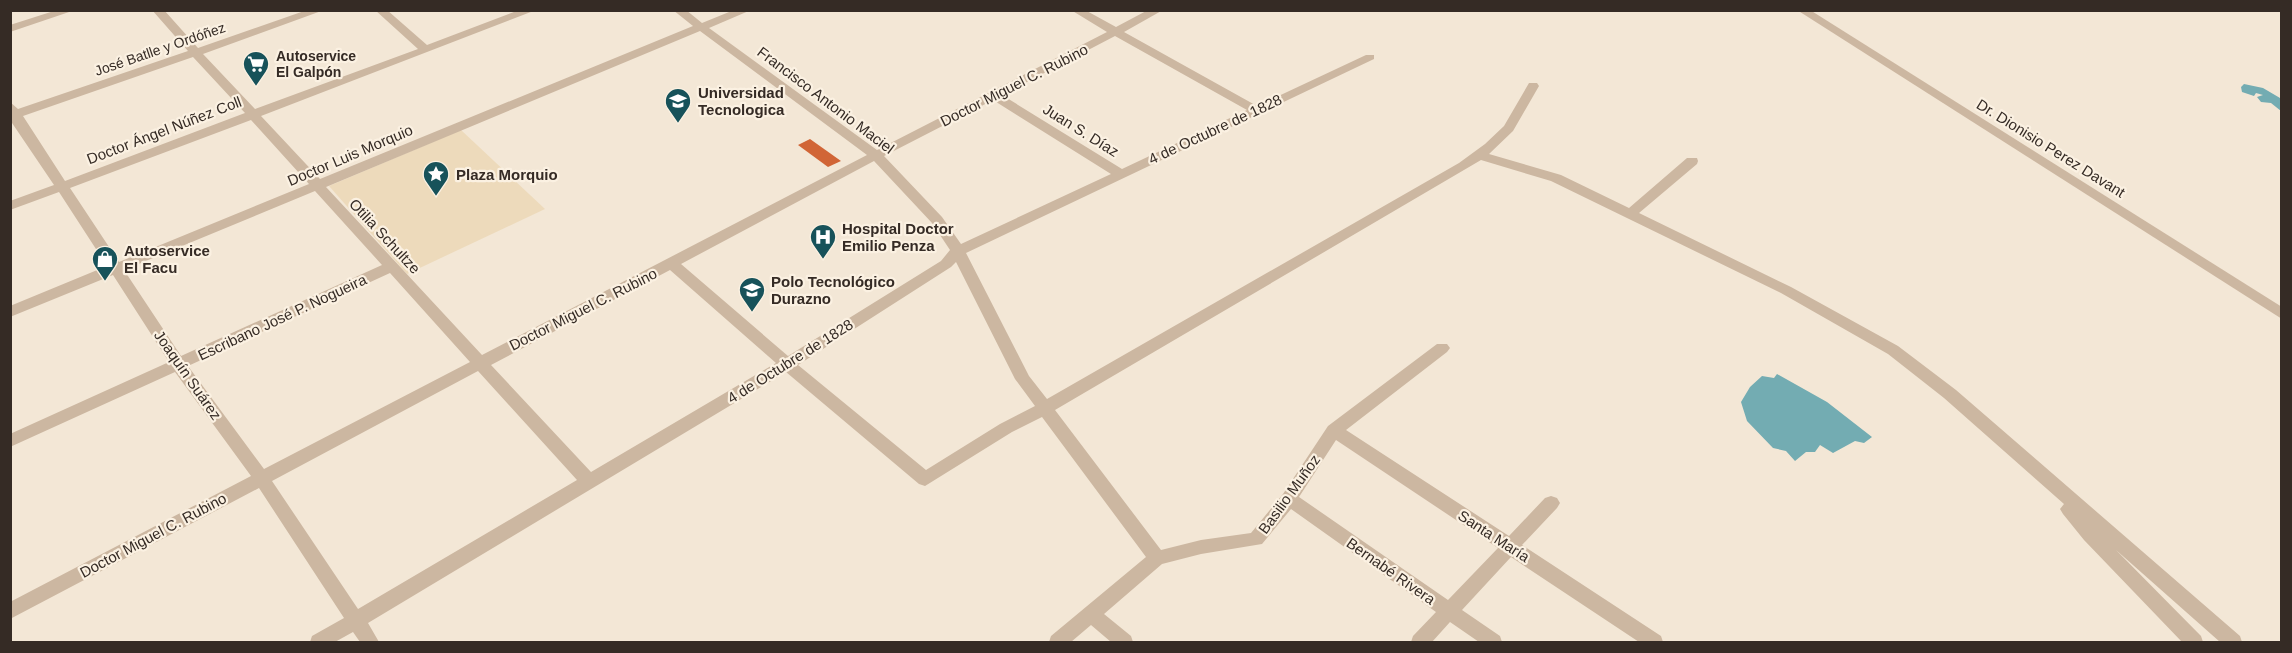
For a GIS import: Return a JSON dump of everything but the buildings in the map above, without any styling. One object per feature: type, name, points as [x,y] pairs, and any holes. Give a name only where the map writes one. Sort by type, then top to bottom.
[{"type":"street","points":[[10,30],[70,10]]},
{"type":"street","name":"Otilia Schultze","points":[[157,10],[590,483]]},
{"type":"street","name":"José Batlle y Ordóñez","points":[[12,112],[319,10]]},
{"type":"street","points":[[380,10],[426,50]]},
{"type":"street","name":"Doctor Ángel Núñez Coll","points":[[10,206],[531,10]]},
{"type":"street","name":"Francisco Antonio Maciel","points":[[678,10],[876,155],[937,220],[958,251],[1023,379],[1157,558]]},
{"type":"street","name":"Doctor Luis Morquio","points":[[10,312],[746,10]]},
{"type":"street","points":[[1076,10],[1254,110]]},
{"type":"street","name":"Doctor Miguel C. Rubino","points":[[10,611],[479,362],[1158,10]]},
{"type":"street","name":"Dr. Dionisio Perez Davant","points":[[1802,10],[2282,314]]},
{"type":"street","name":"4 de Octubre de 1828","points":[[319,642],[787,364],[946,264],[958,251],[1370,57]]},
{"type":"street","points":[[671,263],[925,479],[1006,428],[1045,408],[1479,155],[1509,128],[1533,86]]},
{"type":"street","name":"Juan S. Díaz","points":[[994,95],[1120,174]]},
{"type":"street","name":"Joaquín Suárez","points":[[12,112],[63,186],[178,364],[261,478],[370,642]]},
{"type":"street","points":[[1479,155],[1556,178],[1786,290],[1893,350],[1950,394],[2233,642]]},
{"type":"street","points":[[1630,214],[1692,161]]},
{"type":"street","name":"Escribano José P. Nogueira","points":[[10,441],[391,267]]},
{"type":"street","name":"Basilio Muñoz","points":[[1058,642],[1157,558],[1201,547],[1256,539],[1289,499],[1334,430],[1442,348]]},
{"type":"street","name":"Santa María","points":[[1334,430],[1654,642]]},
{"type":"street","points":[[2048,481],[2090,535],[2194,642]]},
{"type":"street","name":"Bernabé Rivera","points":[[1289,499],[1493,642]]},
{"type":"street","points":[[1420,642],[1551,503]]},
{"type":"street","points":[[1092,615],[1124,642]]},
{"type":"shaded area","name":"Plaza Morquio","points":[[461,130],[545,209],[407,274],[329,186]]},
{"type":"water","points":[[2244,84],[2263,88],[2280,98],[2281,111],[2271,103],[2261,102],[2257,97],[2263,95],[2256,93],[2254,96],[2242,92],[2241,87]]},
{"type":"water","points":[[1777,374],[1827,402],[1872,437],[1864,443],[1855,441],[1833,453],[1820,445],[1815,452],[1806,452],[1795,461],[1786,451],[1773,448],[1747,421],[1741,402],[1750,387],[1762,376],[1774,378]]},
{"type":"place","name":"Autoservice El Galpón","points":[[256,87]]},
{"type":"place","name":"Universidad Tecnologica","points":[[678,124]]},
{"type":"place","name":"Plaza Morquio","points":[[436,197]]},
{"type":"place","name":"Hospital Doctor Emilio Penza","points":[[823,260]]},
{"type":"place","name":"Autoservice El Facu","points":[[105,282]]},
{"type":"place","name":"Polo Tecnológico Durazno","points":[[752,313]]}]
